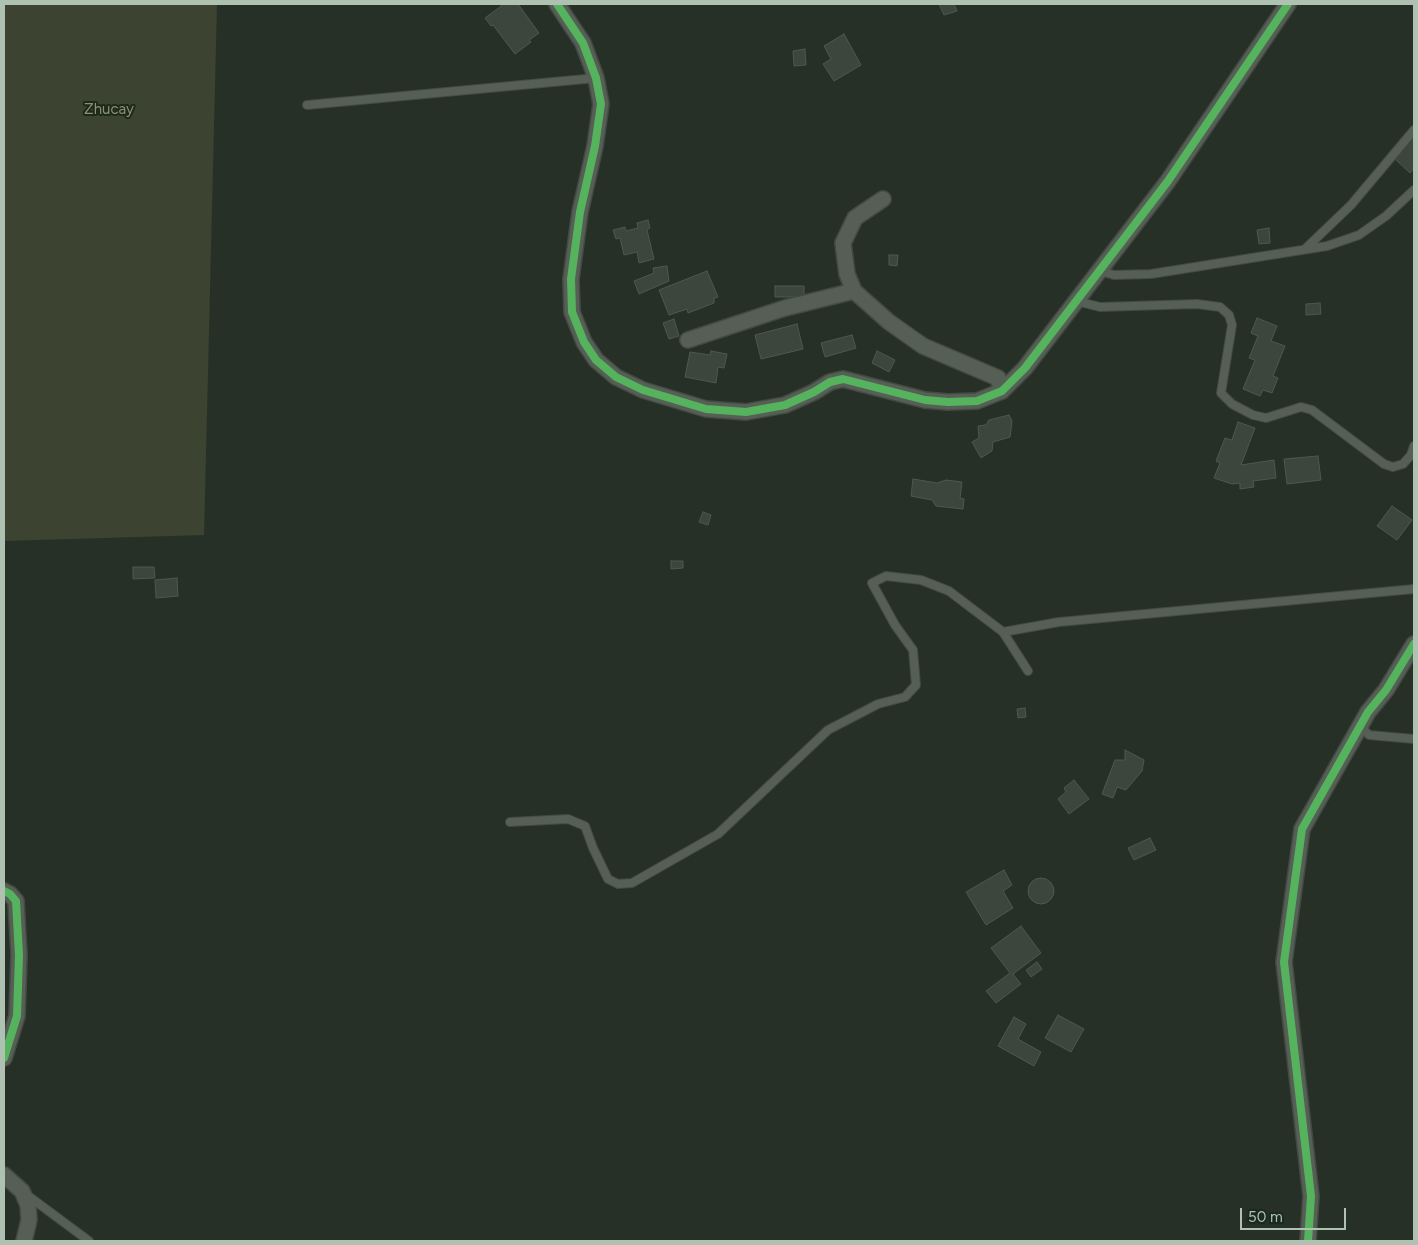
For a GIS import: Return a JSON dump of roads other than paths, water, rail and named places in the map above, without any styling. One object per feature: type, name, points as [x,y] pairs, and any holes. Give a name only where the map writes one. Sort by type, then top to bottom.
[{"type":"street","points":[[556,4],[583,43],[596,78],[600,104],[595,146],[580,212],[572,279],[572,312],[588,348],[596,360],[616,377],[643,390],[706,408],[746,412],[785,404],[814,392],[830,382],[843,379],[925,400],[948,402],[977,401],[1002,391],[1024,368],[1174,173],[1288,4]]},
{"type":"street","points":[[883,198],[855,218],[843,242],[847,274],[854,291],[889,322],[923,346],[998,378],[1002,391]]},
{"type":"street","points":[[688,340],[785,308],[854,291]]},
{"type":"street","points":[[1308,1241],[1311,1196],[1284,962],[1302,829],[1360,726],[1386,690],[1414,644]]},
{"type":"street","points":[[4,891],[10,894],[16,901],[19,955],[17,1016],[13,1036],[4,1058]]},
{"type":"street","points":[[4,1175],[22,1191],[28,1205],[28,1220],[24,1241]]},
{"type":"lane","points":[[307,106],[596,78]]},
{"type":"lane","points":[[1304,249],[1351,205],[1414,130]]},
{"type":"lane","points":[[1100,271],[1114,275],[1151,274],[1327,246],[1359,235],[1386,216],[1414,190]]},
{"type":"lane","points":[[1076,301],[1100,307],[1198,304],[1220,307],[1229,315],[1232,325],[1221,393],[1232,404],[1253,415],[1266,418],[1301,407],[1312,410],[1384,464],[1393,466],[1403,464],[1411,455],[1414,446]]},
{"type":"lane","points":[[510,822],[568,818],[586,826],[593,848],[608,879],[618,884],[632,882],[718,834],[828,730],[878,704],[905,697],[916,685],[914,650],[895,625],[872,583],[886,576],[921,580],[949,591],[1003,632],[1028,671]]},
{"type":"lane","points":[[1003,632],[1059,622],[1414,589]]},
{"type":"lane","points":[[1360,726],[1369,735],[1414,739]]},
{"type":"lane","points":[[22,1191],[89,1241]]},
{"type":"park label","name":"Zhucay","points":[[109,110]]}]
